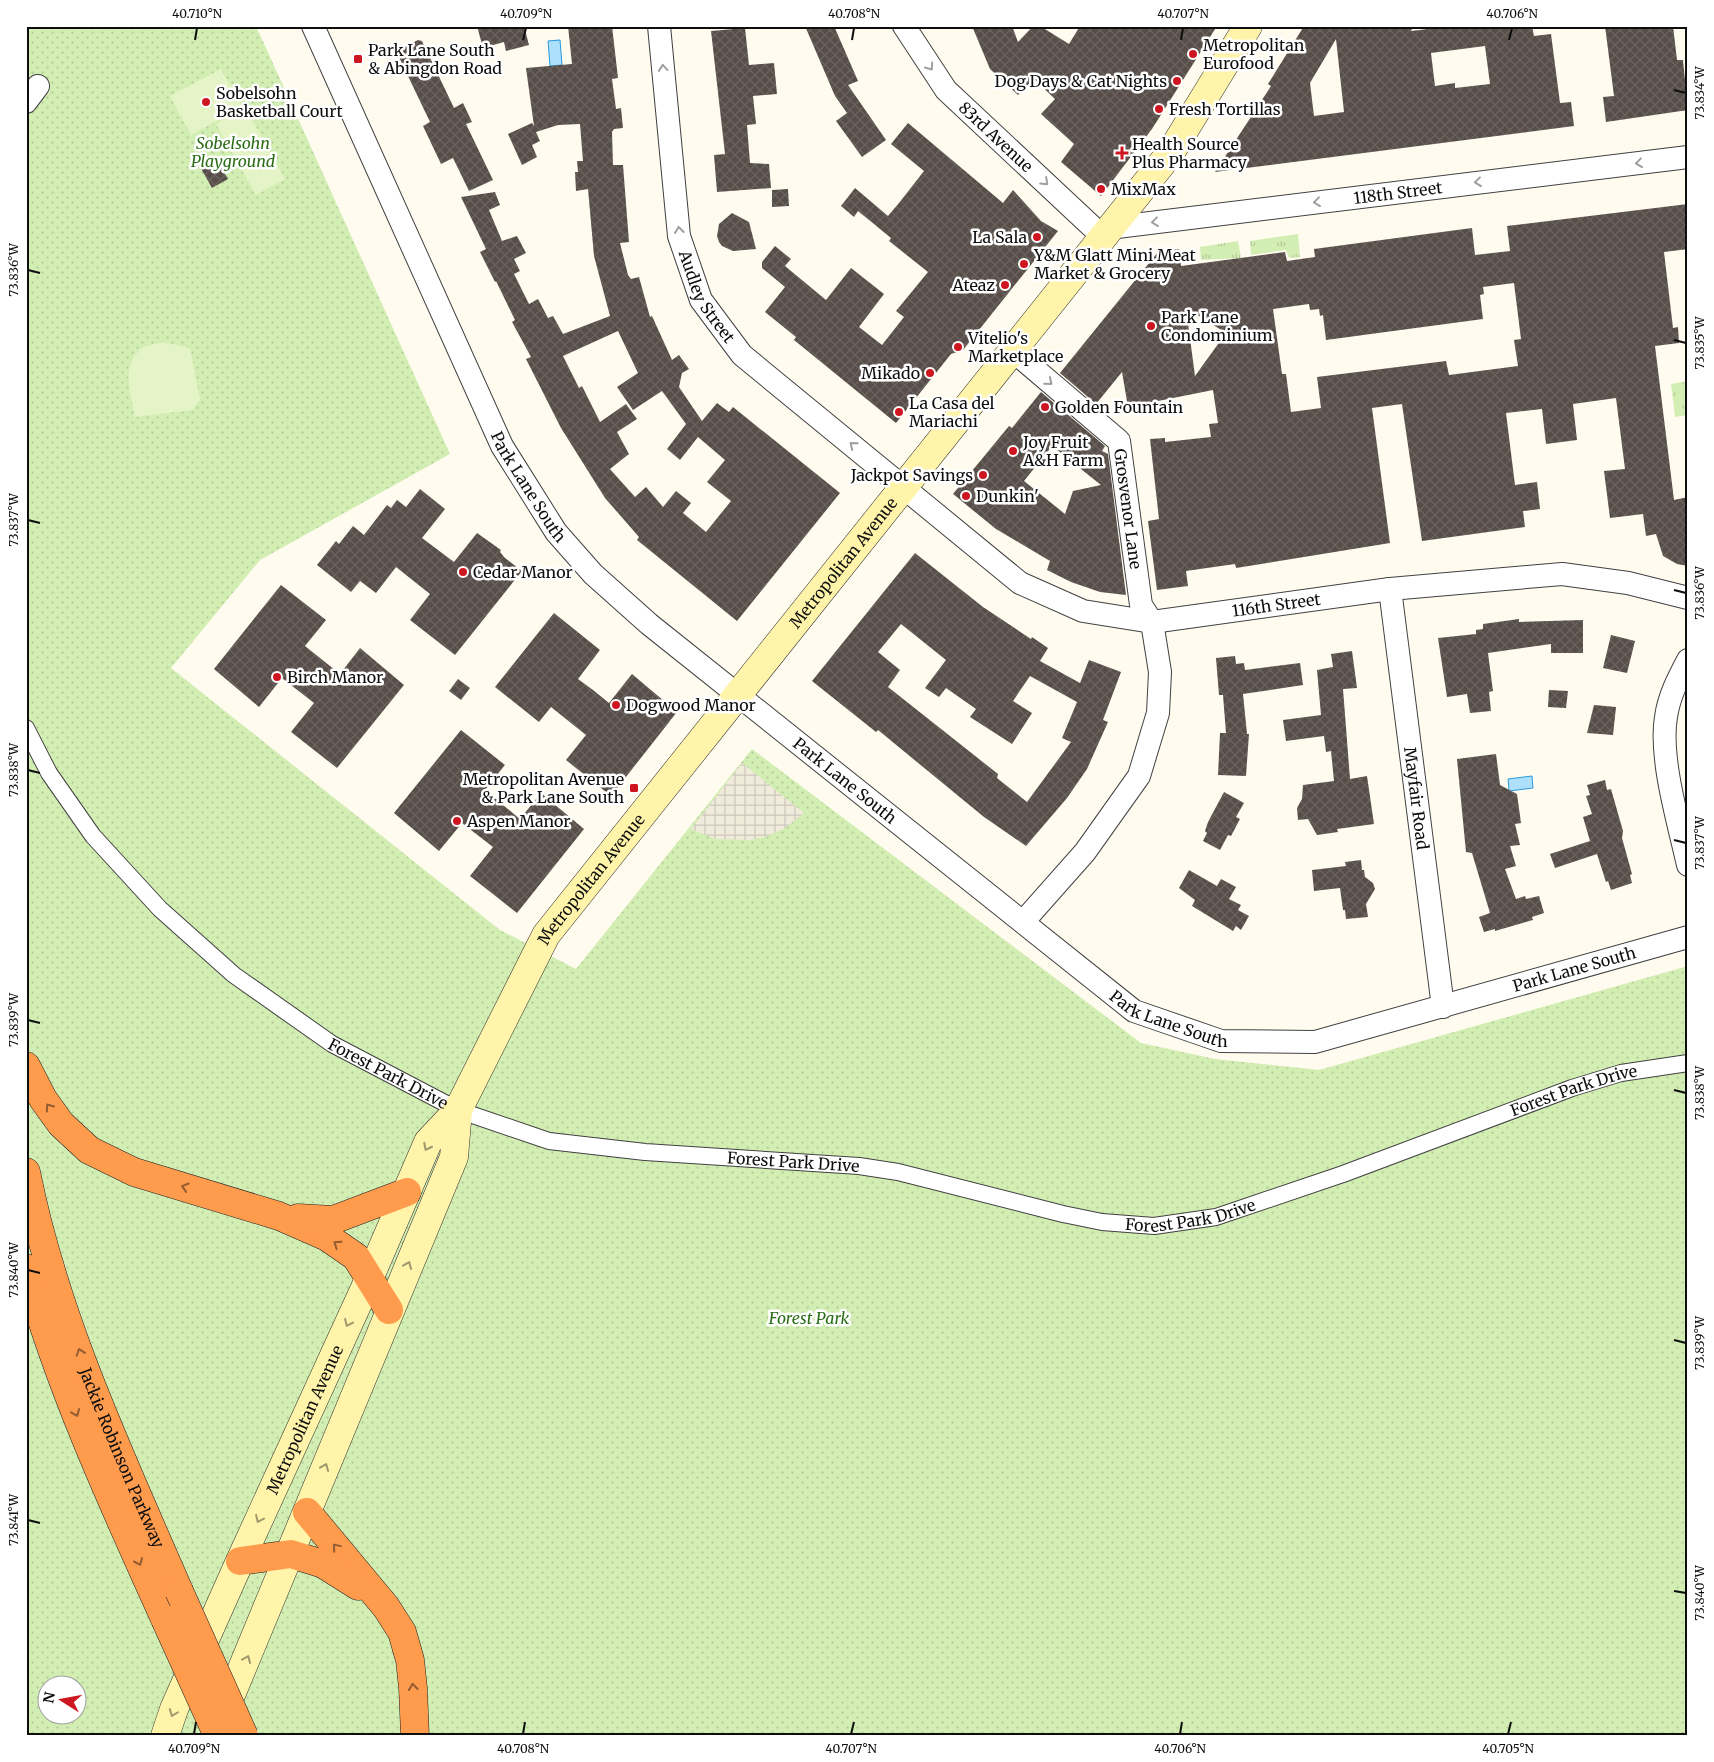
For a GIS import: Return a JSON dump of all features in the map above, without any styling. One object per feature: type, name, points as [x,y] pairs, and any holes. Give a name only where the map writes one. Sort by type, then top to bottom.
[{"type":"highway","points":[[26,1066],[43,1100],[61,1124],[78,1142],[98,1155],[134,1172],[279,1216],[327,1237],[356,1257],[389,1310]]},
{"type":"highway","name":"Jackie Robinson Parkway","points":[[26,1172],[50,1263],[87,1374],[122,1464],[244,1736]]},
{"type":"highway","points":[[279,1216],[333,1220],[406,1192]]},
{"type":"highway","name":"Jackie Robinson Parkway","points":[[26,1268],[51,1348],[88,1445],[216,1736]]},
{"type":"highway","points":[[307,1512],[396,1620],[406,1644],[413,1688],[415,1736]]},
{"type":"highway","points":[[240,1561],[291,1554],[323,1564],[378,1598]]},
{"type":"main road","name":"Metropolitan Avenue","points":[[165,1736],[174,1710],[369,1279],[428,1142],[458,1110],[546,935],[1105,232],[1171,152],[1248,26]]},
{"type":"main road","name":"Metropolitan Avenue","points":[[216,1736],[389,1310],[454,1157],[458,1110]]},
{"type":"street","name":"Audley Street","points":[[659,26],[679,236],[701,300],[742,355],[904,486]]},
{"type":"street","name":"83rd Avenue","points":[[904,26],[946,90],[1105,232]]},
{"type":"street","name":"Park Lane South","points":[[316,27],[500,441],[526,487],[556,532],[593,574],[649,624],[1134,1011],[1221,1041],[1315,1042],[1688,937]]},
{"type":"street","name":"118th Street","points":[[1105,232],[1688,157]]},
{"type":"street","name":"Grosvenor Lane","points":[[1012,350],[1119,441],[1141,606],[1152,622],[1160,672],[1158,713],[1139,776],[1085,852],[1023,922]]},
{"type":"street","name":"116th Street","points":[[904,486],[1020,583],[1083,611],[1152,622],[1390,589],[1562,574],[1628,583],[1688,598]]},
{"type":"street","name":"Mayfair Road","points":[[1390,589],[1443,1007]]},
{"type":"street","points":[[1688,660],[1674,685],[1666,718],[1665,739],[1671,790],[1688,865]]},
{"type":"street","name":"Forest Park Drive","points":[[26,728],[49,774],[93,836],[160,909],[227,969],[332,1044],[458,1110],[548,1141],[645,1152],[860,1166],[898,1172],[1071,1216],[1102,1222],[1154,1226],[1216,1218],[1343,1174],[1572,1088],[1621,1073],[1688,1063]]},
{"type":"green space","name":"Forest Park","points":[[26,26],[256,26],[450,454],[260,560],[171,668],[500,930],[576,969],[752,749],[1141,1043],[1215,1059],[1319,1070],[1688,966],[1688,1736],[26,1736]]},
{"type":"green space","name":"Sobelsohn Basketball Court","points":[[221,69],[242,107],[191,135],[170,96]]},
{"type":"green space","name":"Sobelsohn Playground","points":[[245,107],[285,179],[256,195],[216,124]]},
{"type":"green space","points":[[1298,234],[1300,257],[1289,258],[1286,250],[1251,255],[1250,241]]},
{"type":"green space","points":[[1238,241],[1241,258],[1201,260],[1200,247]]},
{"type":"green space","points":[[163,342],[190,348],[200,400],[192,410],[135,417],[129,381],[131,364],[135,356],[143,348]]},
{"type":"green space","points":[[1688,381],[1688,415],[1675,417],[1671,384]]},
{"type":"shaded area","points":[[742,763],[804,813],[785,828],[768,836],[750,840],[716,839],[691,829]]},
{"type":"water","points":[[560,40],[562,65],[550,66],[548,41]]},
{"type":"water","points":[[1532,776],[1533,788],[1509,791],[1508,779]]},
{"type":"building","points":[[477,26],[524,26],[529,45],[506,51],[504,42],[483,48]]},
{"type":"building","points":[[568,26],[612,26],[618,78],[612,79],[616,109],[621,108],[623,128],[614,129],[612,132],[613,165],[623,165],[629,242],[620,243],[628,275],[631,279],[639,277],[650,317],[652,316],[672,360],[679,355],[689,369],[682,373],[679,387],[702,421],[717,403],[729,412],[733,407],[840,493],[737,621],[637,540],[639,537],[605,498],[561,428],[526,359],[531,357],[512,322],[515,320],[480,252],[486,249],[461,197],[495,192],[500,205],[489,210],[502,241],[517,236],[526,253],[514,259],[520,271],[514,274],[529,304],[538,299],[548,318],[553,316],[563,334],[610,316],[594,256],[588,189],[576,191],[575,172],[578,172],[577,161],[583,161],[580,124],[558,125],[536,132],[540,141],[532,145],[537,157],[522,165],[508,134],[532,123],[534,126],[526,68],[572,64]],"holes":[[[618,331],[638,373],[617,387],[633,410],[662,391],[686,424],[667,449],[680,460],[698,437],[725,460],[707,482],[731,501],[706,532],[683,513],[691,503],[676,491],[663,507],[646,487],[635,497],[610,469],[629,454],[617,432],[637,419],[626,404],[600,422],[582,386],[579,388],[563,356]]]},
{"type":"building","points":[[805,26],[834,26],[858,81],[848,85],[886,140],[862,157],[836,121],[847,113],[835,96]]},
{"type":"building","points":[[972,26],[1012,26],[1018,42],[1033,26],[1040,26],[1069,44],[1080,26],[1217,26],[1152,129],[1101,196],[1061,162],[1074,144],[1041,114],[1055,99],[1034,79],[1018,95],[990,69]]},
{"type":"building","points":[[1304,26],[1414,26],[1411,31],[1453,26],[1532,26],[1534,36],[1551,34],[1560,103],[1571,102],[1574,126],[1215,172],[1271,86],[1268,84]],"holes":[[[1336,39],[1344,112],[1314,116],[1310,83]],[[1485,46],[1490,84],[1455,88],[1455,83],[1435,86],[1431,53]]]},
{"type":"building","points":[[1605,26],[1673,26],[1677,60],[1683,60],[1688,110],[1606,122],[1603,97],[1614,96]]},
{"type":"building","points":[[745,28],[749,65],[774,63],[777,94],[753,96],[756,124],[747,125],[750,163],[769,164],[771,188],[717,192],[714,155],[725,154],[711,31]]},
{"type":"building","points":[[418,40],[422,41],[454,108],[463,103],[472,122],[466,124],[493,180],[469,191],[453,158],[441,164],[423,126],[430,122],[396,51]]},
{"type":"building","points":[[908,123],[1003,203],[1013,190],[1041,221],[1058,231],[963,350],[951,354],[896,423],[794,340],[796,337],[765,312],[785,287],[762,268],[762,262],[775,246],[791,259],[785,266],[826,300],[851,268],[884,294],[859,327],[882,345],[904,317],[896,311],[928,272],[889,241],[891,238],[858,211],[854,217],[841,206],[855,188],[888,216],[899,203],[924,171],[891,144]]},
{"type":"building","points":[[215,156],[228,179],[212,188],[199,165]]},
{"type":"building","points":[[788,189],[789,206],[772,207],[772,190]]},
{"type":"building","points":[[1688,204],[1688,249],[1664,252],[1673,328],[1678,327],[1679,343],[1655,346],[1674,500],[1688,497],[1688,566],[1677,564],[1663,556],[1656,534],[1646,536],[1643,514],[1610,518],[1604,471],[1625,469],[1616,398],[1573,404],[1577,440],[1546,444],[1542,409],[1506,413],[1515,485],[1537,482],[1540,509],[1523,511],[1525,527],[1422,541],[1402,404],[1372,408],[1390,543],[1236,568],[1235,564],[1186,571],[1188,586],[1157,590],[1148,521],[1159,519],[1150,439],[1165,438],[1165,442],[1211,437],[1209,424],[1218,423],[1213,390],[1128,407],[1122,372],[1096,404],[1060,373],[1158,252],[1179,249],[1181,266],[1285,252],[1287,261],[1315,257],[1314,249],[1472,228],[1475,255],[1510,251],[1507,226]],"holes":[[[1514,283],[1521,339],[1514,340],[1518,366],[1449,375],[1446,361],[1317,377],[1321,408],[1291,412],[1286,374],[1282,374],[1273,309],[1309,304],[1310,310],[1319,309],[1320,316],[1323,315],[1326,340],[1483,319],[1480,295],[1484,294],[1483,287]],[[1186,308],[1226,333],[1195,376]]]},
{"type":"building","points":[[732,213],[749,222],[756,249],[733,251],[722,246],[719,242],[717,236],[719,224]]},
{"type":"building","points":[[1041,392],[1105,446],[1102,451],[1108,454],[1126,595],[1100,592],[1071,582],[1047,570],[1050,561],[996,529],[953,494],[1009,426],[1012,428]],"holes":[[[1052,446],[1101,485],[1073,491],[1065,514],[1024,481]]]},
{"type":"building","name":"Cedar Manor","points":[[420,489],[445,509],[422,538],[454,562],[477,533],[501,550],[500,552],[505,558],[522,571],[455,655],[410,620],[430,594],[396,567],[376,593],[360,581],[351,592],[317,565],[336,541],[339,544],[353,526],[364,535],[387,505],[391,508],[397,500],[406,507]]},
{"type":"building","points":[[915,553],[983,607],[1048,648],[1040,661],[1080,683],[1089,660],[1121,672],[1103,720],[1108,722],[1087,769],[1067,798],[1026,846],[984,817],[878,730],[876,732],[812,681]],"holes":[[[901,624],[946,660],[925,688],[939,697],[946,688],[976,709],[970,717],[1012,744],[1032,713],[1013,701],[1030,676],[1077,702],[1062,738],[1071,742],[1027,802],[997,778],[998,774],[888,687],[900,670],[878,652]]]},
{"type":"building","name":"Birch Manor","points":[[281,585],[326,620],[305,646],[340,674],[360,648],[404,685],[337,768],[291,732],[314,703],[282,678],[259,707],[214,669]]},
{"type":"building","name":"Dogwood Manor","points":[[554,613],[600,650],[578,679],[609,703],[632,674],[677,712],[611,796],[566,760],[586,735],[551,707],[539,722],[495,687]]},
{"type":"building","points":[[1519,619],[1519,622],[1583,620],[1583,653],[1551,653],[1551,644],[1488,653],[1493,691],[1489,692],[1491,711],[1470,713],[1467,694],[1447,697],[1438,638],[1476,634],[1476,630],[1483,629],[1483,624]]},
{"type":"building","points":[[1611,635],[1635,641],[1627,673],[1603,668]]},
{"type":"building","points":[[1352,651],[1357,688],[1343,689],[1350,779],[1367,776],[1374,824],[1337,829],[1338,832],[1317,835],[1308,819],[1298,820],[1297,808],[1302,799],[1303,785],[1334,781],[1331,751],[1326,752],[1324,736],[1286,741],[1283,720],[1321,715],[1317,670],[1333,667],[1331,654]]},
{"type":"building","points":[[1235,656],[1236,664],[1244,663],[1245,670],[1300,663],[1303,685],[1243,694],[1247,734],[1249,734],[1246,776],[1218,775],[1220,733],[1226,733],[1223,695],[1219,695],[1216,658]]},
{"type":"building","points":[[458,679],[470,688],[461,700],[449,691]]},
{"type":"building","points":[[1549,690],[1568,691],[1566,708],[1548,707]]},
{"type":"building","points":[[1594,705],[1616,707],[1613,735],[1587,733]]},
{"type":"building","name":"Aspen Manor","points":[[461,730],[505,765],[485,790],[520,819],[541,793],[584,829],[517,913],[470,876],[493,847],[462,823],[439,851],[394,813]]},
{"type":"building","points":[[1496,754],[1500,785],[1517,794],[1521,823],[1515,824],[1520,845],[1510,846],[1516,866],[1505,869],[1516,899],[1525,896],[1526,899],[1539,896],[1544,913],[1532,917],[1533,920],[1495,931],[1495,929],[1484,932],[1479,917],[1490,913],[1472,853],[1466,852],[1457,759]]},
{"type":"building","points":[[1605,780],[1607,790],[1611,789],[1623,831],[1622,838],[1632,874],[1630,875],[1632,883],[1611,890],[1608,881],[1606,882],[1597,854],[1555,868],[1550,854],[1590,841],[1583,817],[1592,814],[1586,796],[1590,795],[1587,785]]},
{"type":"building","points":[[1224,792],[1244,803],[1236,817],[1240,819],[1231,836],[1228,835],[1220,850],[1203,841],[1207,833],[1205,831],[1208,822]]},
{"type":"building","points":[[1361,860],[1365,877],[1373,883],[1375,889],[1366,904],[1368,917],[1346,919],[1340,888],[1314,891],[1312,870],[1346,866],[1345,862]]},
{"type":"building","points":[[1189,870],[1217,886],[1221,879],[1236,887],[1229,899],[1241,905],[1238,910],[1249,916],[1241,930],[1236,926],[1233,931],[1192,906],[1195,900],[1179,888]]},
{"type":"place","name":"Metropolitan Eurofood","points":[[1193,54]]},
{"type":"place","name":"Park Lane South & Abingdon Road","points":[[358,59]]},
{"type":"place","name":"Dog Days & Cat Nights","points":[[1177,81]]},
{"type":"place","name":"Sobelsohn Basketball Court","points":[[206,102]]},
{"type":"place","name":"Fresh Tortillas","points":[[1159,109]]},
{"type":"place","name":"Health Source Plus Pharmacy","points":[[1122,153]]},
{"type":"place","name":"MixMax","points":[[1101,189]]},
{"type":"place","name":"La Sala","points":[[1037,237]]},
{"type":"place","name":"Y&M Glatt Mini Meat Market & Grocery","points":[[1024,264]]},
{"type":"place","name":"Ateaz","points":[[1005,285]]},
{"type":"place","name":"Park Lane Condominium","points":[[1151,326]]},
{"type":"place","name":"Vitelio's Marketplace","points":[[958,347]]},
{"type":"place","name":"Mikado","points":[[930,373]]},
{"type":"place","name":"Golden Fountain","points":[[1045,407]]},
{"type":"place","name":"La Casa del Mariachi","points":[[899,412]]},
{"type":"place","name":"Joy Fruit A&H Farm","points":[[1013,451]]},
{"type":"place","name":"Jackpot Savings","points":[[983,475]]},
{"type":"place","name":"Dunkin'","points":[[966,496]]},
{"type":"place","name":"Cedar Manor","points":[[463,572]]},
{"type":"place","name":"Birch Manor","points":[[277,677]]},
{"type":"place","name":"Dogwood Manor","points":[[616,705]]},
{"type":"place","name":"Metropolitan Avenue & Park Lane South","points":[[634,788]]},
{"type":"place","name":"Aspen Manor","points":[[457,821]]}]
